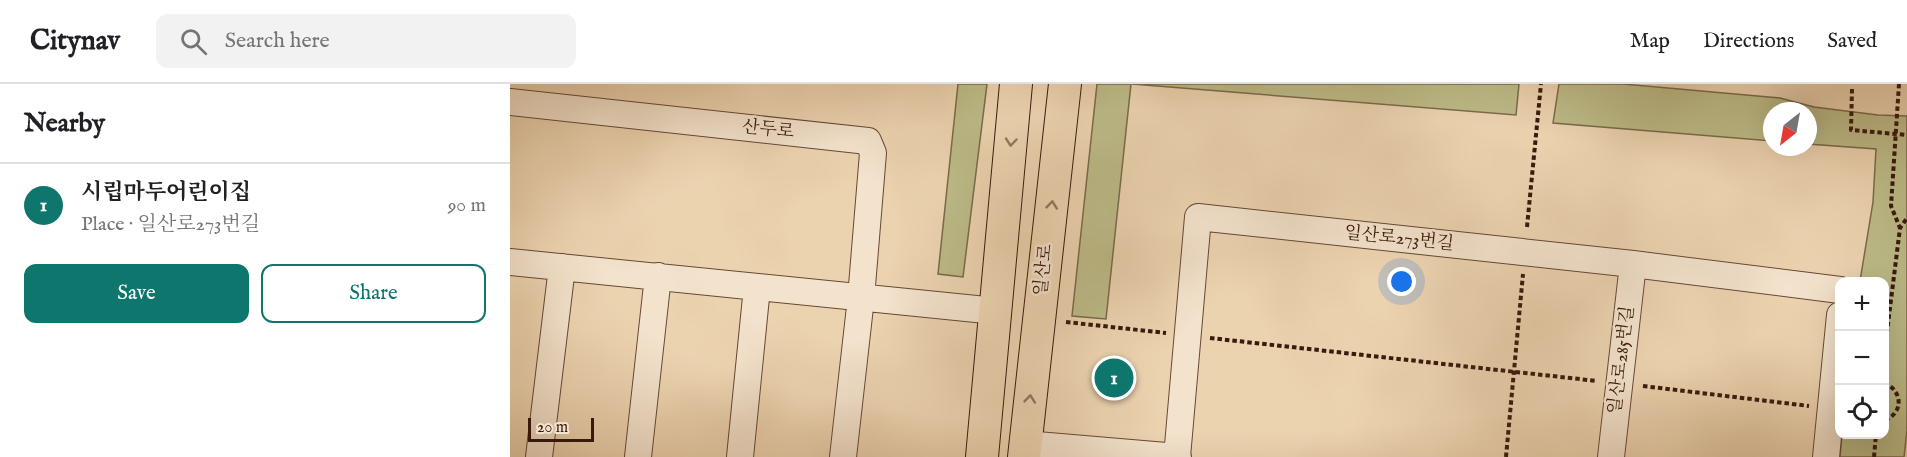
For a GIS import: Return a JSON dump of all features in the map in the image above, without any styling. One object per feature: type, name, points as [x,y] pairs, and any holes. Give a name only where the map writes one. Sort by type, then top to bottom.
[{"type":"main road","points":[[982,457],[1016,84]]},
{"type":"main road","name":"일산로","points":[[1024,451],[1065,84]]},
{"type":"street","name":"산두로","points":[[510,102],[868,141],[873,153],[861,298],[843,457]]},
{"type":"street","name":"일산로273번길","points":[[1024,451],[1178,457],[1198,217],[1634,264],[1835,289]]},
{"type":"street","points":[[510,262],[996,311]]},
{"type":"street","name":"일산로285번길","points":[[1611,457],[1634,264]]},
{"type":"street","points":[[539,457],[562,267]]},
{"type":"street","points":[[638,457],[658,276]]},
{"type":"street","points":[[740,457],[757,286]]},
{"type":"street","points":[[1826,457],[1838,331]]},
{"type":"path","points":[[1527,227],[1541,84]]},
{"type":"path","points":[[1899,84],[1891,206],[1900,228]]},
{"type":"path","points":[[1852,89],[1851,130],[1907,135]]},
{"type":"path","points":[[1887,331],[1900,228],[1907,218]]},
{"type":"path","points":[[1506,457],[1523,273]]},
{"type":"path","points":[[1065,322],[1167,333]]},
{"type":"path","points":[[1210,338],[1598,382]]},
{"type":"path","points":[[1889,385],[1896,392],[1899,404],[1894,415],[1889,418]]},
{"type":"path","points":[[1643,386],[1811,406]]},
{"type":"path","points":[[1874,457],[1876,439]]},
{"type":"shaded area","points":[[958,84],[987,84],[963,277],[938,274]]},
{"type":"shaded area","points":[[1097,84],[1131,84],[1106,319],[1072,316]]},
{"type":"shaded area","points":[[1132,84],[1519,84],[1516,115]]},
{"type":"shaded area","points":[[1559,84],[1623,84],[1780,98],[1795,102],[1763,102],[1763,140],[1553,123]]},
{"type":"shaded area","points":[[1817,107],[1907,116],[1907,430],[1904,457],[1840,457],[1842,439],[1889,439],[1889,277],[1861,277],[1873,202],[1876,149],[1817,145]]},
{"type":"place","name":"시립마두어린이집","points":[[1114,378]]}]
